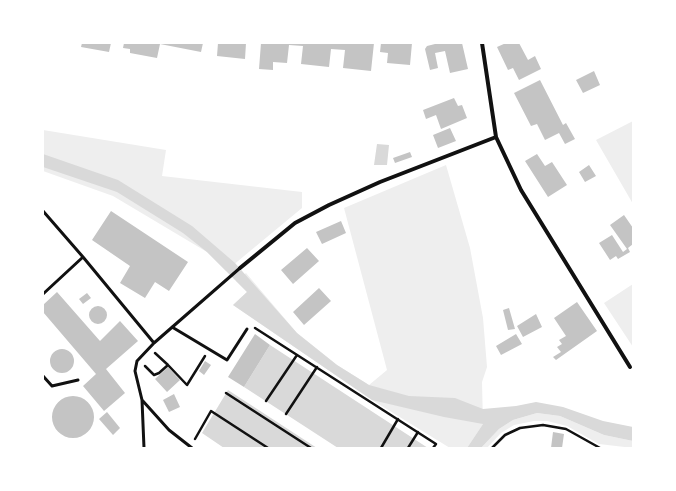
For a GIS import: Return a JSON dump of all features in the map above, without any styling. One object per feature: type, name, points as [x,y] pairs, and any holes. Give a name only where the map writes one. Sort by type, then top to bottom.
[{"type":"street","points":[[482,43],[496,137],[521,190],[630,367]]},
{"type":"street","points":[[240,268],[295,223],[329,205],[380,182],[496,137]]},
{"type":"lane","points":[[43,211],[154,343]]},
{"type":"lane","points":[[43,294],[83,257]]},
{"type":"lane","points":[[144,448],[142,400],[135,371],[139,359],[154,343],[240,268]]},
{"type":"lane","points":[[172,327],[227,360],[247,329]]},
{"type":"lane","points":[[43,376],[52,386],[78,380]]},
{"type":"lane","points":[[142,400],[168,430],[191,447]]},
{"type":"path","points":[[247,329],[251,325],[297,354],[436,444],[433,448]]},
{"type":"path","points":[[149,348],[187,385],[209,349]]},
{"type":"path","points":[[266,401],[297,354]]},
{"type":"path","points":[[139,359],[154,375],[159,373],[168,365]]},
{"type":"path","points":[[286,414],[317,368]]},
{"type":"path","points":[[226,393],[309,447]]},
{"type":"path","points":[[191,447],[211,411],[268,448]]},
{"type":"path","points":[[381,448],[398,419]]},
{"type":"path","points":[[492,448],[505,435],[520,428],[543,425],[566,429],[600,448]]},
{"type":"path","points":[[408,448],[418,432]]},
{"type":"shaded area","points":[[633,121],[633,204],[596,140]]},
{"type":"shaded area","points":[[43,130],[166,150],[162,176],[302,192],[302,208],[226,271],[207,252],[113,196],[43,171]]},
{"type":"shaded area","points":[[377,144],[389,145],[387,165],[374,165]]},
{"type":"shaded area","points":[[43,154],[118,180],[192,226],[235,263],[297,333],[337,365],[369,385],[409,396],[455,398],[483,409],[516,406],[536,402],[563,407],[603,421],[633,427],[633,441],[604,435],[560,416],[537,413],[513,420],[499,429],[481,448],[467,448],[483,424],[444,417],[372,400],[233,305],[247,292],[207,252],[183,233],[117,192],[43,167]]},
{"type":"shaded area","points":[[446,165],[470,248],[483,318],[487,367],[482,382],[483,424],[467,448],[450,448],[372,400],[233,305],[247,292],[236,281],[246,273],[297,333],[337,365],[369,385],[387,370],[344,208]]},
{"type":"shaded area","points":[[633,284],[633,347],[604,303]]},
{"type":"shaded area","points":[[270,345],[428,448],[338,448],[244,387]]},
{"type":"shaded area","points":[[228,390],[317,448],[224,448],[202,433]]},
{"type":"shaded area","points":[[537,413],[560,416],[604,435],[633,441],[633,448],[599,444],[567,426],[547,421],[534,421],[514,425],[501,433],[487,448],[481,448],[499,429],[513,420]]},
{"type":"building","points":[[82,43],[111,43],[109,52],[81,47]]},
{"type":"building","points":[[124,43],[203,43],[201,52],[160,44],[157,58],[130,53],[130,49],[123,48]]},
{"type":"building","points":[[218,43],[246,43],[245,59],[217,56]]},
{"type":"building","points":[[261,43],[374,43],[371,71],[343,68],[345,50],[331,49],[329,67],[301,64],[303,46],[289,45],[287,63],[273,62],[273,70],[259,69]]},
{"type":"building","points":[[381,43],[412,43],[410,65],[387,63],[388,53],[380,52]]},
{"type":"building","points":[[439,43],[462,43],[468,69],[450,73],[445,51],[435,53],[438,68],[430,70],[425,49],[427,46]]},
{"type":"building","points":[[506,43],[519,43],[528,60],[535,56],[541,69],[519,80],[513,68],[508,70],[497,47]]},
{"type":"building","points":[[594,71],[600,85],[583,93],[576,80]]},
{"type":"building","points":[[540,80],[563,125],[566,123],[575,139],[565,144],[559,133],[545,140],[537,124],[531,126],[514,93]]},
{"type":"building","points":[[454,98],[458,106],[462,105],[467,118],[441,129],[436,115],[426,119],[423,110]]},
{"type":"building","points":[[450,128],[456,141],[438,148],[433,135]]},
{"type":"building","points":[[410,152],[412,157],[395,163],[393,158]]},
{"type":"building","points":[[537,154],[545,166],[552,162],[567,185],[548,197],[525,161]]},
{"type":"building","points":[[589,165],[596,176],[585,182],[579,172]]},
{"type":"building","points":[[111,211],[188,262],[169,291],[155,282],[145,298],[120,283],[130,266],[92,240]]},
{"type":"building","points":[[624,215],[633,228],[633,244],[628,248],[630,252],[618,259],[616,256],[610,260],[599,243],[612,235],[623,252],[627,249],[610,225]]},
{"type":"building","points":[[341,221],[346,233],[322,244],[316,232]]},
{"type":"building","points":[[307,248],[319,261],[293,284],[281,270]]},
{"type":"building","points":[[319,288],[331,301],[304,325],[293,312]]},
{"type":"building","points":[[57,292],[100,341],[120,321],[138,341],[106,369],[125,393],[104,411],[83,386],[96,374],[43,312],[43,305]]},
{"type":"building","points":[[87,293],[91,298],[83,304],[79,299]]},
{"type":"building","points":[[577,302],[597,331],[556,360],[553,357],[561,352],[557,347],[562,344],[559,340],[566,336],[554,318]]},
{"type":"building","points":[[98,306],[104,309],[107,315],[104,321],[98,324],[92,321],[89,315],[92,309]]},
{"type":"building","points":[[509,308],[515,329],[508,330],[503,310]]},
{"type":"building","points":[[536,314],[542,327],[523,337],[517,326]]},
{"type":"building","points":[[255,334],[270,345],[244,387],[228,377]]},
{"type":"building","points":[[516,334],[522,344],[501,355],[496,346]]},
{"type":"building","points":[[62,349],[70,353],[74,361],[70,369],[62,373],[54,369],[50,361],[54,353]]},
{"type":"building","points":[[205,361],[211,365],[204,375],[199,371]]},
{"type":"building","points":[[168,367],[180,380],[167,392],[155,379]]},
{"type":"building","points":[[174,394],[180,407],[169,412],[163,400]]},
{"type":"building","points":[[69,396],[77,396],[85,399],[91,405],[94,417],[91,429],[85,435],[77,438],[69,438],[61,435],[55,429],[52,421],[52,413],[55,405],[61,399]]},
{"type":"building","points":[[107,412],[120,428],[113,435],[99,419]]},
{"type":"building","points":[[553,432],[564,434],[562,448],[551,448]]}]
